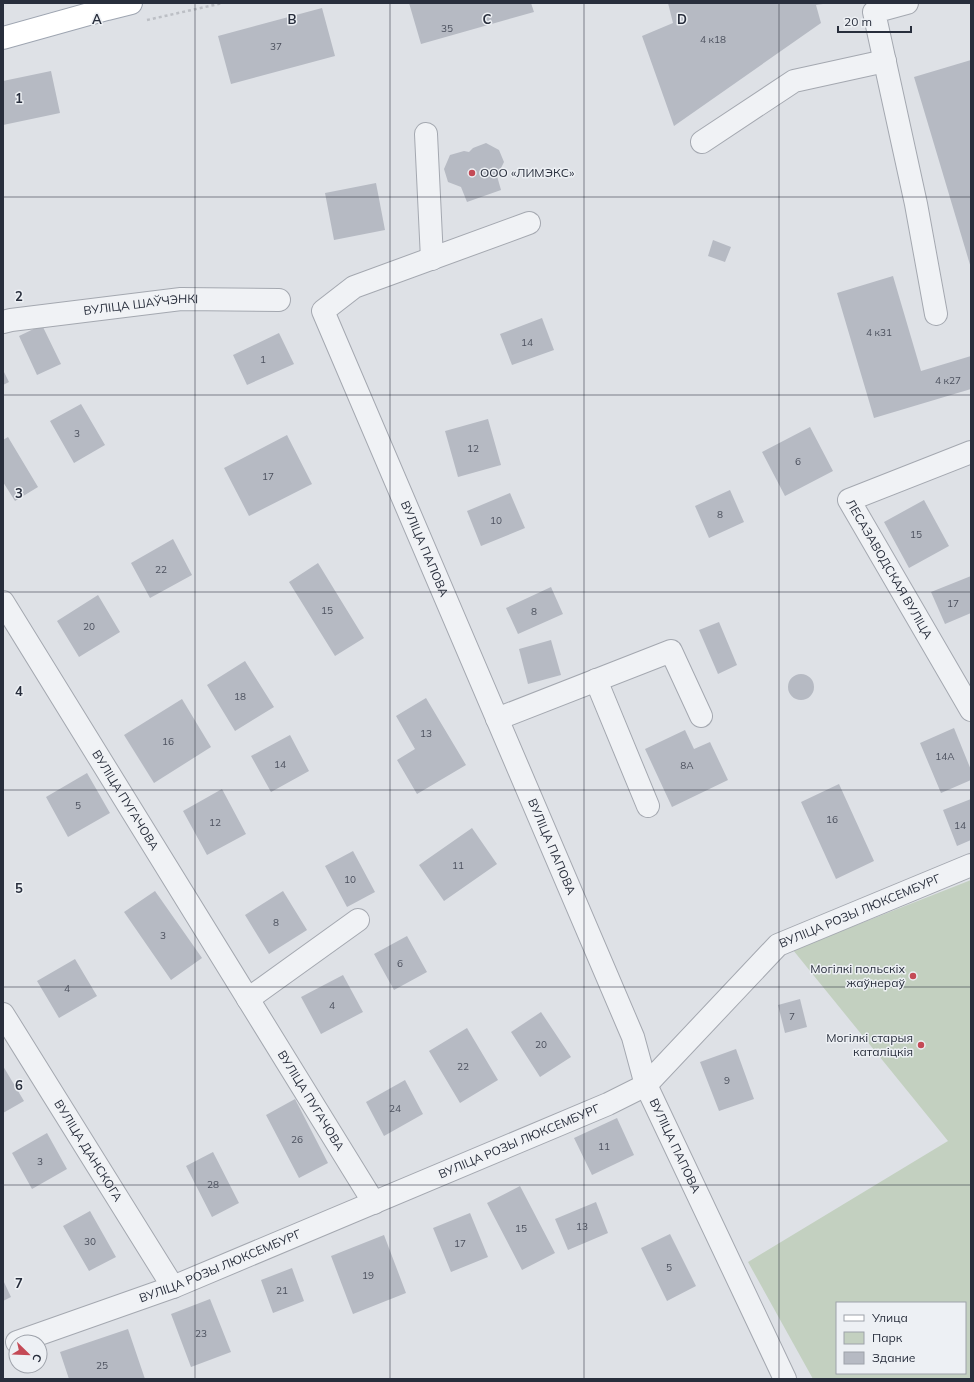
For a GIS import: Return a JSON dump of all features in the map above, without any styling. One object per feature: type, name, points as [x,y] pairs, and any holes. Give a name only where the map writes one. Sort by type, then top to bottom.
[{"type":"main road","points":[[3,38],[131,3]]},
{"type":"street","points":[[907,3],[874,12],[916,204],[936,314]]},
{"type":"street","points":[[702,142],[794,81],[885,61]]},
{"type":"street","points":[[426,134],[432,259],[529,223]]},
{"type":"street","name":"ВУЛІЦА ПАПОВА","points":[[432,259],[354,287],[322,311],[633,1037],[646,1085],[785,1379]]},
{"type":"street","name":"ВУЛІЦА ШАЎЧЭНКІ","points":[[3,322],[181,299],[279,300]]},
{"type":"street","name":"ЛЕСАЗАВОДСКАЯ ВУЛІЦА","points":[[971,452],[849,500],[971,710]]},
{"type":"street","name":"ВУЛІЦА ПУГАЧОВА","points":[[3,602],[374,1202]]},
{"type":"street","points":[[497,720],[670,652],[702,716]]},
{"type":"street","points":[[596,680],[648,806]]},
{"type":"street","name":"ВУЛІЦА РОЗЫ ЛЮКСЕМБУРГ","points":[[40,1334],[174,1287],[608,1104],[646,1085],[778,945],[971,865]]},
{"type":"street","points":[[248,998],[358,920]]},
{"type":"street","name":"ВУЛІЦА ДАНСКОГА","points":[[3,1014],[174,1287]]},
{"type":"green space","points":[[971,880],[971,1379],[813,1379],[748,1262],[948,1141],[793,950]]},
{"type":"building","points":[[409,3],[531,3],[534,12],[421,44]]},
{"type":"building","points":[[668,3],[823,4],[816,5],[821,23],[674,126],[642,36],[673,23]]},
{"type":"building","points":[[322,8],[335,56],[231,84],[218,36]]},
{"type":"building","points":[[971,60],[971,268],[914,77]]},
{"type":"building","points":[[51,71],[60,113],[3,125],[3,81]]},
{"type":"building","name":"ООО «ЛИМЭКС»","points":[[486,143],[499,150],[504,162],[497,176],[501,190],[467,202],[461,187],[448,182],[444,169],[450,155],[464,151],[469,152],[473,148]]},
{"type":"building","points":[[376,183],[385,230],[334,240],[325,193]]},
{"type":"building","points":[[713,240],[731,247],[725,262],[708,256]]},
{"type":"building","points":[[893,276],[921,371],[971,356],[971,389],[874,418],[837,293]]},
{"type":"building","points":[[542,318],[554,350],[512,365],[500,334]]},
{"type":"building","points":[[42,325],[61,364],[37,375],[19,336]]},
{"type":"building","points":[[279,333],[294,364],[247,385],[233,355]]},
{"type":"building","points":[[3,370],[9,382],[3,385]]},
{"type":"building","points":[[81,404],[105,445],[74,463],[50,421]]},
{"type":"building","points":[[488,419],[501,465],[458,477],[445,431]]},
{"type":"building","points":[[810,427],[833,471],[785,496],[762,452]]},
{"type":"building","points":[[287,435],[312,484],[249,516],[224,468]]},
{"type":"building","points":[[8,437],[38,487],[15,501],[3,482],[3,440]]},
{"type":"building","points":[[730,490],[744,522],[709,538],[695,506]]},
{"type":"building","points":[[510,493],[525,528],[481,546],[467,511]]},
{"type":"building","points":[[924,500],[949,546],[909,568],[884,522]]},
{"type":"building","points":[[173,539],[192,575],[150,598],[131,563]]},
{"type":"building","points":[[318,563],[364,638],[335,656],[289,582]]},
{"type":"building","points":[[971,576],[971,613],[945,624],[931,592]]},
{"type":"building","points":[[551,587],[563,614],[518,634],[506,608]]},
{"type":"building","points":[[98,595],[120,632],[79,657],[57,621]]},
{"type":"building","points":[[719,622],[737,665],[718,674],[699,630]]},
{"type":"building","points":[[551,640],[561,675],[528,684],[519,649]]},
{"type":"building","points":[[245,661],[274,707],[235,731],[207,685]]},
{"type":"building","points":[[801,674],[810,678],[814,687],[810,696],[801,700],[792,696],[788,687],[792,678]]},
{"type":"building","points":[[426,698],[466,765],[417,794],[397,760],[415,749],[396,716]]},
{"type":"building","points":[[182,699],[211,747],[154,783],[124,735]]},
{"type":"building","points":[[954,728],[971,770],[971,780],[941,793],[920,743]]},
{"type":"building","points":[[685,730],[694,749],[710,742],[728,780],[672,807],[645,749]]},
{"type":"building","points":[[290,735],[309,771],[271,792],[251,756]]},
{"type":"building","points":[[87,773],[110,813],[68,837],[46,797]]},
{"type":"building","points":[[839,784],[874,861],[836,879],[801,802]]},
{"type":"building","points":[[222,789],[246,834],[207,855],[183,811]]},
{"type":"building","points":[[971,799],[971,840],[957,846],[943,810]]},
{"type":"building","points":[[472,828],[497,864],[444,901],[419,865]]},
{"type":"building","points":[[353,851],[375,892],[347,907],[325,866]]},
{"type":"building","points":[[155,891],[202,958],[171,980],[124,912]]},
{"type":"building","points":[[283,891],[307,930],[269,954],[245,915]]},
{"type":"building","points":[[407,936],[427,972],[394,990],[374,954]]},
{"type":"building","points":[[75,959],[97,996],[59,1018],[37,981]]},
{"type":"building","points":[[343,975],[363,1012],[321,1034],[301,997]]},
{"type":"building","points":[[800,999],[807,1027],[785,1033],[778,1005]]},
{"type":"building","points":[[541,1012],[571,1057],[540,1077],[511,1032]]},
{"type":"building","points":[[467,1028],[498,1080],[460,1103],[429,1051]]},
{"type":"building","points":[[736,1049],[754,1099],[719,1111],[700,1062]]},
{"type":"building","points":[[3,1066],[24,1101],[3,1113]]},
{"type":"building","points":[[405,1080],[423,1114],[384,1136],[366,1102]]},
{"type":"building","points":[[295,1099],[328,1163],[299,1178],[266,1115]]},
{"type":"building","points":[[617,1118],[634,1155],[592,1175],[574,1138]]},
{"type":"building","points":[[47,1133],[67,1169],[32,1189],[12,1153]]},
{"type":"building","points":[[213,1152],[239,1203],[212,1217],[186,1166]]},
{"type":"building","points":[[520,1186],[555,1253],[522,1270],[487,1203]]},
{"type":"building","points":[[596,1202],[608,1233],[568,1250],[555,1219]]},
{"type":"building","points":[[90,1211],[116,1257],[89,1271],[63,1226]]},
{"type":"building","points":[[470,1213],[488,1257],[451,1272],[433,1228]]},
{"type":"building","points":[[670,1234],[696,1286],[667,1301],[641,1248]]},
{"type":"building","points":[[384,1235],[406,1293],[353,1314],[331,1256]]},
{"type":"building","points":[[292,1268],[304,1301],[273,1313],[261,1280]]},
{"type":"building","points":[[3,1280],[11,1297],[3,1301]]},
{"type":"building","points":[[210,1299],[231,1352],[191,1367],[171,1314]]},
{"type":"building","points":[[128,1329],[145,1379],[69,1379],[60,1352]]},
{"type":"place","name":"ООО «ЛИМЭКС»","points":[[472,173]]},
{"type":"place","name":"Могілкі польскіх жаўнераў","points":[[913,976]]},
{"type":"place","name":"Могілкі старыя каталіцкія","points":[[921,1045]]}]
